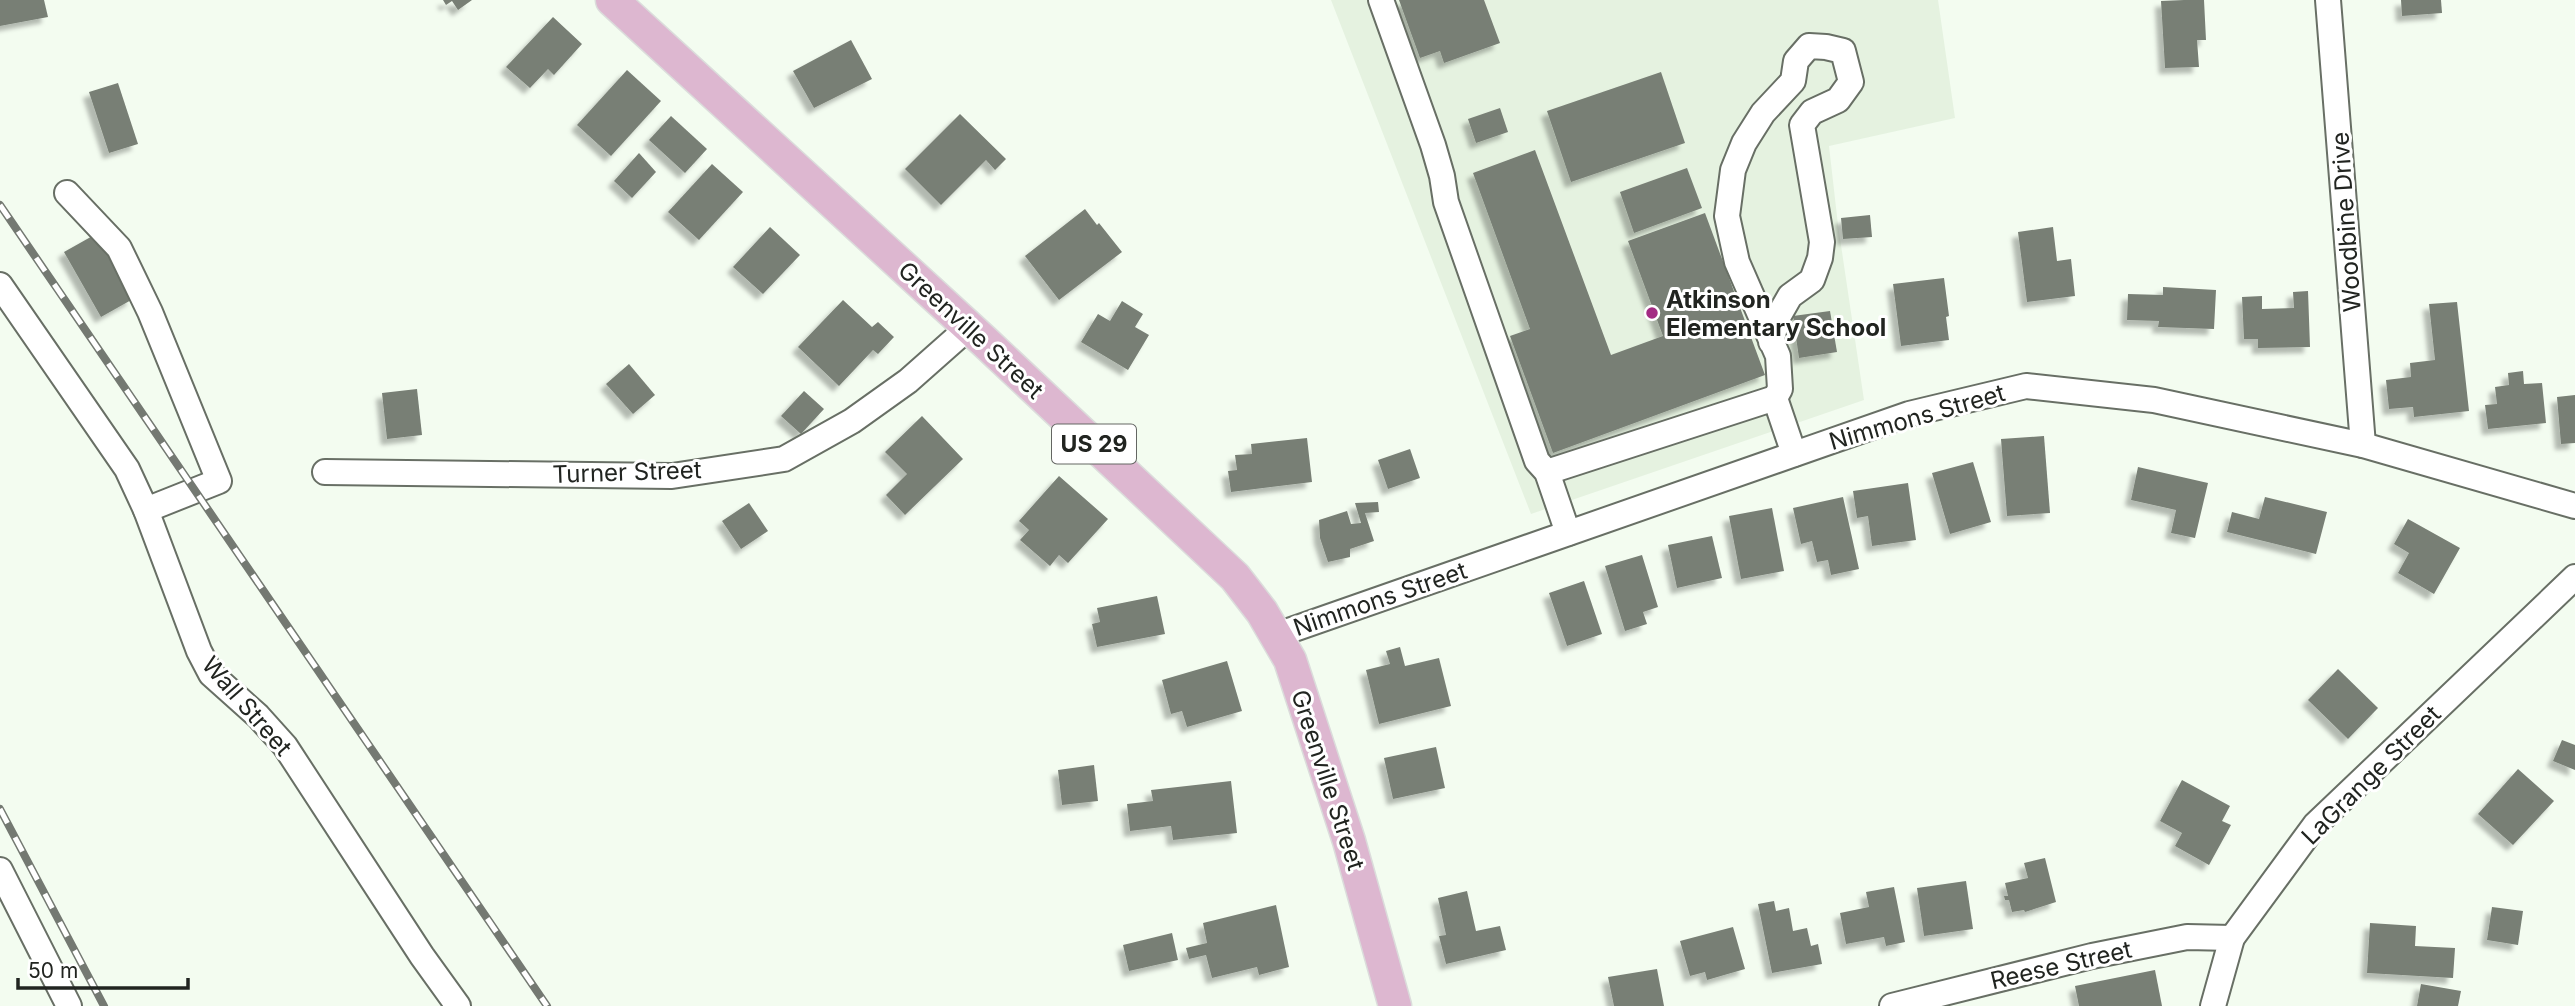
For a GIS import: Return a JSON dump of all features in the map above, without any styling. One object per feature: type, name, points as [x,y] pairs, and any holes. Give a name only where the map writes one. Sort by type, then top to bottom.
[{"type":"main road","name":"Greenville Street","points":[[612,0],[969,327],[1236,577],[1277,635],[1290,660],[1349,841],[1395,1006]]},
{"type":"street","points":[[1381,0],[1433,145],[1446,202],[1469,269],[1537,461],[1548,472],[1568,533]]},
{"type":"street","name":"Woodbine Drive","points":[[2328,0],[2363,445]]},
{"type":"street","points":[[1771,342],[1784,306],[1790,296],[1812,280],[1820,258],[1822,242],[1802,125],[1812,112],[1838,100],[1851,82],[1843,51],[1826,47],[1809,47],[1796,61],[1793,81],[1763,113],[1744,143],[1733,170],[1727,216],[1737,262],[1771,342],[1778,356],[1780,388],[1776,398],[1794,454]]},
{"type":"street","points":[[67,193],[119,248],[150,312],[219,481],[146,510]]},
{"type":"street","name":"Wall Street","points":[[0,285],[127,469],[146,510],[199,651],[211,674],[258,716],[285,746],[422,956],[458,1006]]},
{"type":"street","name":"Turner Street","points":[[325,472],[673,476],[784,459],[852,421],[908,381],[969,327]]},
{"type":"street","name":"Nimmons Street","points":[[1277,635],[1909,414],[2026,386],[2154,400],[2363,445],[2575,506]]},
{"type":"street","points":[[1548,472],[1776,398]]},
{"type":"street","name":"LaGrange Street","points":[[2213,1006],[2232,938],[2315,825],[2575,577]]},
{"type":"street","points":[[0,870],[69,1006]]},
{"type":"street","name":"Reese Street","points":[[1892,1006],[2092,956],[2187,937],[2232,938]]},
{"type":"shaded area","name":"Atkinson Elementary School","points":[[1331,0],[1938,0],[1955,118],[1829,146],[1864,400],[1531,514]]},
{"type":"building","points":[[0,0],[44,0],[48,17],[0,26]]},
{"type":"building","points":[[443,0],[472,0],[458,10],[452,1],[446,5]]},
{"type":"building","points":[[1399,0],[1484,0],[1500,43],[1444,63],[1440,51],[1420,58]]},
{"type":"building","points":[[2204,0],[2206,40],[2197,40],[2199,67],[2165,68],[2161,1]]},
{"type":"building","points":[[2401,0],[2441,0],[2442,13],[2402,16]]},
{"type":"building","points":[[553,17],[582,44],[554,75],[548,69],[530,88],[506,67]]},
{"type":"building","points":[[851,40],[872,79],[814,108],[793,71]]},
{"type":"building","points":[[627,70],[661,101],[611,156],[577,125]]},
{"type":"building","points":[[1661,72],[1685,143],[1571,182],[1547,111]]},
{"type":"building","points":[[118,83],[138,144],[109,153],[89,92]]},
{"type":"building","points":[[1500,108],[1508,132],[1476,143],[1468,119]]},
{"type":"building","points":[[960,114],[1006,159],[995,170],[986,160],[941,205],[905,169]]},
{"type":"building","points":[[671,116],[707,149],[685,173],[649,140]]},
{"type":"building","points":[[1535,150],[1611,355],[1663,336],[1628,241],[1705,213],[1765,375],[1553,453],[1510,336],[1530,329],[1473,173]]},
{"type":"building","points":[[639,153],[656,172],[632,198],[614,181]]},
{"type":"building","points":[[712,164],[743,192],[699,240],[668,212]]},
{"type":"building","points":[[1687,168],[1702,208],[1634,233],[1620,192]]},
{"type":"building","points":[[1085,209],[1122,252],[1059,300],[1025,256]]},
{"type":"building","points":[[1870,215],[1872,237],[1843,239],[1841,218]]},
{"type":"building","points":[[770,227],[800,255],[763,294],[733,267]]},
{"type":"building","points":[[2053,227],[2057,261],[2071,259],[2075,296],[2027,302],[2018,232]]},
{"type":"building","points":[[96,234],[133,299],[101,317],[64,252]]},
{"type":"building","points":[[1944,278],[1949,340],[1901,346],[1893,284]]},
{"type":"building","points":[[2163,287],[2216,290],[2214,329],[2158,327],[2159,321],[2127,320],[2128,294],[2163,295]]},
{"type":"building","points":[[2308,291],[2310,347],[2258,348],[2258,339],[2244,339],[2242,297],[2262,296],[2262,309],[2294,308],[2293,292]]},
{"type":"building","points":[[843,300],[872,327],[878,322],[894,337],[878,354],[873,350],[839,386],[798,347]]},
{"type":"building","points":[[1122,301],[1143,314],[1135,327],[1149,335],[1128,370],[1081,342],[1098,314],[1110,321]]},
{"type":"building","points":[[2457,302],[2469,411],[2414,417],[2413,407],[2389,409],[2386,380],[2411,377],[2410,363],[2435,360],[2429,304]]},
{"type":"building","points":[[1830,311],[1837,352],[1799,358],[1793,316]]},
{"type":"building","points":[[629,364],[655,395],[633,414],[606,384]]},
{"type":"building","points":[[2523,371],[2524,384],[2542,383],[2546,423],[2488,429],[2485,405],[2497,404],[2495,387],[2509,385],[2508,373]]},
{"type":"building","points":[[417,389],[422,435],[387,439],[382,393]]},
{"type":"building","points":[[804,391],[824,409],[801,434],[781,416]]},
{"type":"building","points":[[2575,395],[2575,443],[2561,444],[2557,397]]},
{"type":"building","points":[[922,416],[963,459],[905,515],[886,495],[907,474],[885,452]]},
{"type":"building","points":[[2044,436],[2050,513],[2007,516],[2001,439]]},
{"type":"building","points":[[1307,438],[1312,482],[1231,492],[1228,471],[1237,470],[1235,455],[1252,454],[1251,444]]},
{"type":"building","points":[[1410,449],[1420,478],[1388,489],[1378,460]]},
{"type":"building","points":[[1973,462],[1991,522],[1950,534],[1932,473]]},
{"type":"building","points":[[2138,467],[2208,483],[2195,538],[2171,533],[2176,510],[2131,500]]},
{"type":"building","points":[[1059,476],[1108,519],[1068,563],[1059,555],[1050,566],[1020,540],[1029,530],[1019,521]]},
{"type":"building","points":[[1908,483],[1916,540],[1872,546],[1868,516],[1857,518],[1853,491]]},
{"type":"building","points":[[1843,497],[1859,569],[1831,575],[1828,560],[1817,562],[1812,541],[1801,544],[1793,508]]},
{"type":"building","points":[[2265,497],[2327,512],[2316,554],[2227,532],[2232,512],[2259,519]]},
{"type":"building","points":[[1378,502],[1379,512],[1365,513],[1374,541],[1350,549],[1350,557],[1328,562],[1320,538],[1319,520],[1347,511],[1351,524],[1361,523],[1355,503]]},
{"type":"building","points":[[749,503],[768,531],[741,549],[722,521]]},
{"type":"building","points":[[1772,508],[1784,571],[1741,579],[1729,516]]},
{"type":"building","points":[[2408,519],[2460,548],[2434,594],[2398,573],[2409,553],[2394,544]]},
{"type":"building","points":[[1712,536],[1722,578],[1677,588],[1668,545]]},
{"type":"building","points":[[1642,555],[1658,607],[1643,612],[1647,624],[1625,631],[1605,566]]},
{"type":"building","points":[[1584,581],[1602,634],[1567,646],[1549,593]]},
{"type":"building","points":[[1157,596],[1165,634],[1097,647],[1092,624],[1100,622],[1097,608]]},
{"type":"building","points":[[1400,647],[1405,666],[1439,658],[1451,706],[1379,724],[1366,670],[1390,664],[1386,651]]},
{"type":"building","points":[[1227,661],[1242,711],[1187,727],[1182,711],[1171,714],[1162,680]]},
{"type":"building","points":[[2338,669],[2378,708],[2348,739],[2308,700]]},
{"type":"building","points":[[2562,740],[2575,745],[2575,770],[2553,761]]},
{"type":"building","points":[[1436,747],[1445,788],[1393,799],[1384,758]]},
{"type":"building","points":[[1094,765],[1098,801],[1062,805],[1058,770]]},
{"type":"building","points":[[2518,769],[2554,801],[2513,845],[2478,814]]},
{"type":"building","points":[[2182,780],[2230,806],[2222,821],[2231,825],[2209,865],[2175,846],[2182,833],[2160,821]]},
{"type":"building","points":[[1231,781],[1237,833],[1173,840],[1171,826],[1130,831],[1127,804],[1153,801],[1151,790]]},
{"type":"building","points":[[2045,858],[2056,902],[2025,912],[2012,912],[2009,900],[2005,900],[2004,896],[2008,896],[2005,883],[2028,878],[2024,863]]},
{"type":"building","points":[[1966,881],[1973,929],[1924,936],[1917,888]]},
{"type":"building","points":[[1894,887],[1905,942],[1886,946],[1884,937],[1846,944],[1840,913],[1869,907],[1866,892]]},
{"type":"building","points":[[1467,891],[1476,931],[1500,926],[1506,950],[1446,964],[1439,936],[1446,935],[1438,898]]},
{"type":"building","points":[[1774,901],[1776,911],[1789,908],[1793,931],[1807,928],[1811,946],[1818,944],[1822,964],[1772,973],[1758,904]]},
{"type":"building","points":[[1276,905],[1289,967],[1259,975],[1257,967],[1212,978],[1206,955],[1189,959],[1186,948],[1207,943],[1203,923]]},
{"type":"building","points":[[2492,907],[2523,911],[2518,945],[2487,940]]},
{"type":"building","points":[[2370,923],[2416,926],[2415,946],[2455,948],[2453,978],[2367,973]]},
{"type":"building","points":[[1733,927],[1745,969],[1707,980],[1705,972],[1690,976],[1680,941]]},
{"type":"building","points":[[1172,933],[1178,960],[1129,971],[1123,945]]},
{"type":"building","points":[[1657,969],[1664,1006],[1614,1006],[1608,977]]},
{"type":"building","points":[[2155,970],[2162,1006],[2079,1006],[2075,986]]},
{"type":"building","points":[[2421,984],[2461,991],[2458,1006],[2417,1006]]},
{"type":"railway","points":[[0,205],[547,1006]]},
{"type":"railway","points":[[0,809],[104,1006]]},
{"type":"place","name":"Atkinson Elementary School","points":[[1652,313]]}]
